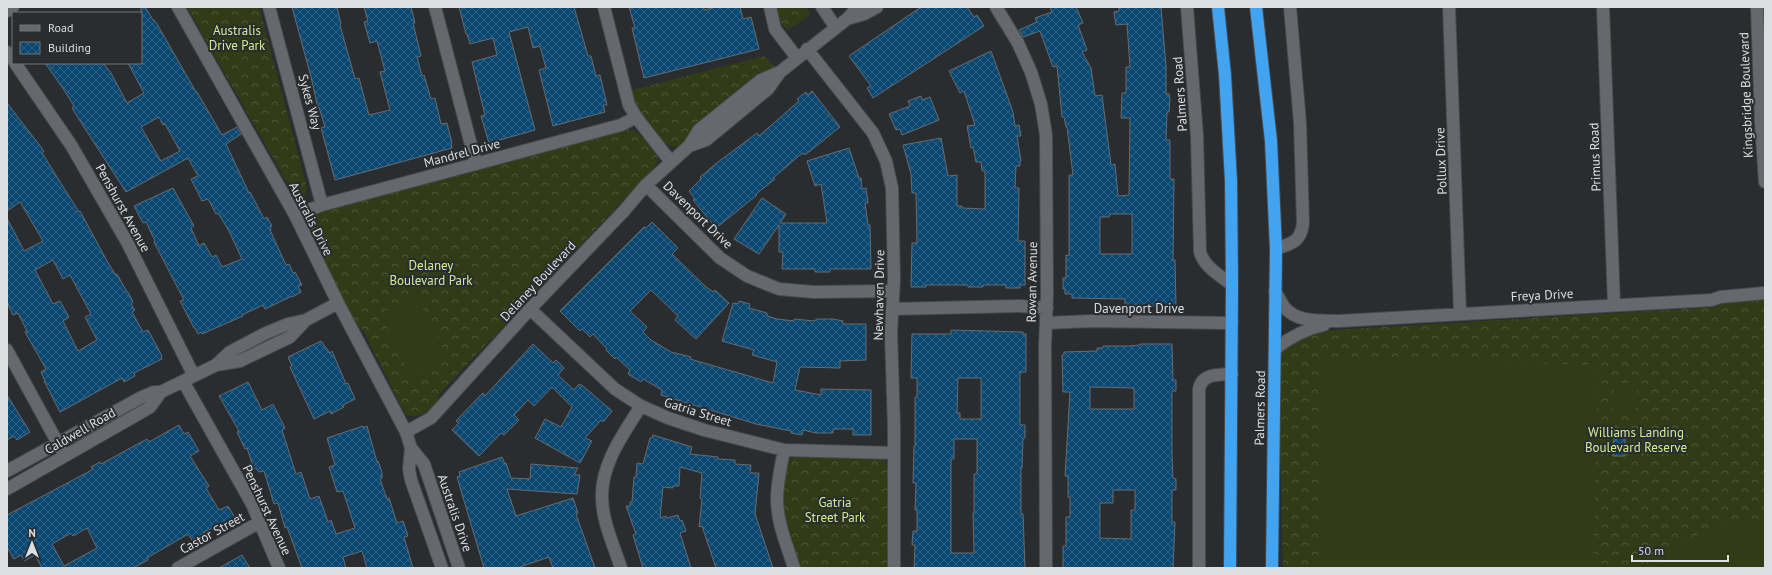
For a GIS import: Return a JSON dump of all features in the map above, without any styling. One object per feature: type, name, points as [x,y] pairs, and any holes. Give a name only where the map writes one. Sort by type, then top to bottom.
[{"type":"highway","points":[[1218,7],[1225,75],[1231,181],[1232,374],[1230,568]]},
{"type":"highway","name":"Palmers Road","points":[[1256,7],[1271,141],[1276,249],[1272,568]]},
{"type":"street","points":[[7,11],[13,7]]},
{"type":"street","name":"Australis Drive","points":[[178,7],[295,215],[338,303],[406,432],[411,448],[424,464],[459,568]]},
{"type":"street","name":"Sykes Way","points":[[269,7],[322,205]]},
{"type":"street","points":[[435,7],[476,164]]},
{"type":"street","points":[[604,7],[629,105],[636,117],[671,162]]},
{"type":"street","points":[[770,7],[776,29],[797,58]]},
{"type":"street","points":[[822,7],[836,28]]},
{"type":"street","name":"Delaney Boulevard","points":[[406,432],[431,418],[530,309],[623,212],[646,185],[689,146],[706,140],[768,89],[780,72],[807,49],[847,19],[858,7]]},
{"type":"street","name":"Delaney Boulevard","points":[[847,19],[864,14],[877,7]]},
{"type":"street","name":"Rowan Avenue","points":[[996,7],[1013,32],[1024,55],[1037,89],[1044,120],[1047,155],[1047,308],[1045,347],[1046,568]]},
{"type":"street","name":"Palmers Road","points":[[1187,7],[1197,136],[1200,252],[1204,260],[1212,269],[1232,285]]},
{"type":"street","points":[[1276,249],[1295,241],[1302,232],[1303,223],[1300,122],[1290,7]]},
{"type":"street","name":"Pollux Drive","points":[[1449,7],[1460,314]]},
{"type":"street","name":"Primus Road","points":[[1604,7],[1614,305]]},
{"type":"street","name":"Kingsbridge Boulevard","points":[[1757,7],[1761,22],[1765,182]]},
{"type":"street","name":"Newhaven Drive","points":[[807,49],[873,133],[886,161],[890,176],[893,204],[893,291],[891,333],[894,453],[894,568]]},
{"type":"street","name":"Penshurst Avenue","points":[[16,64],[71,145],[127,242],[189,378],[252,504],[278,568]]},
{"type":"street","name":"Mandrel Drive","points":[[295,215],[322,205],[621,125],[636,117]]},
{"type":"street","name":"Davenport Drive","points":[[646,185],[720,258],[747,276],[779,289],[814,292],[893,291]]},
{"type":"street","name":"Freya Drive","points":[[1747,295],[1765,286]]},
{"type":"street","name":"Freya Drive","points":[[1275,290],[1285,308],[1299,318],[1339,321],[1712,300],[1720,297],[1765,293]]},
{"type":"street","name":"Caldwell Road","points":[[7,471],[142,397],[154,392],[161,392],[216,365],[240,361],[290,337],[306,320],[338,303]]},
{"type":"street","points":[[892,309],[1020,306],[1047,308]]},
{"type":"street","name":"Gatria Street","points":[[530,309],[615,389],[641,406],[685,424],[760,445],[784,450],[809,452],[894,453]]},
{"type":"street","name":"Davenport Drive","points":[[1046,323],[1091,321],[1232,323]]},
{"type":"street","name":"Freya Drive","points":[[1275,349],[1285,340],[1310,328],[1339,321]]},
{"type":"street","points":[[7,350],[65,456]]},
{"type":"street","points":[[1199,568],[1200,383],[1205,378],[1211,376],[1232,374]]},
{"type":"street","name":"Caldwell Road","points":[[7,489],[150,407],[161,392]]},
{"type":"street","points":[[621,568],[603,510],[602,488],[610,460],[641,406]]},
{"type":"street","name":"Australis Drive","points":[[411,448],[409,469],[411,480],[442,568]]},
{"type":"street","points":[[784,450],[778,490],[778,509],[781,530],[794,568]]},
{"type":"street","name":"Castor Street","points":[[178,568],[260,522]]},
{"type":"green space","name":"Australis Drive Park","points":[[187,7],[259,7],[307,188],[305,196],[299,197],[293,193]]},
{"type":"green space","points":[[777,7],[807,7],[810,15],[788,30],[781,22]]},
{"type":"green space","points":[[764,56],[776,68],[758,73],[695,124],[685,142],[678,146],[673,146],[662,140],[639,111],[632,90]]},
{"type":"green space","name":"Delaney Boulevard Park","points":[[627,129],[642,136],[655,151],[658,161],[653,169],[439,394],[437,402],[430,409],[422,414],[414,416],[405,414],[363,330],[355,325],[308,226],[308,219],[311,215]]},
{"type":"green space","points":[[417,259],[423,270],[395,282],[391,272]]},
{"type":"green space","points":[[416,296],[448,358],[412,377],[380,314]]},
{"type":"green space","name":"Williams Landing Boulevard Reserve","points":[[1765,298],[1765,568],[1283,568],[1278,350],[1316,331],[1716,307],[1722,303]]},
{"type":"green space","points":[[1322,358],[1598,365],[1593,568],[1318,568]]},
{"type":"green space","points":[[1614,383],[1637,383],[1636,412],[1613,412]]},
{"type":"green space","name":"Gatria Street Park","points":[[795,457],[877,458],[885,461],[888,472],[888,568],[799,568],[788,534],[784,513],[786,471],[789,461]]},
{"type":"green space","points":[[1753,521],[1765,522],[1765,568],[1658,568],[1677,548],[1700,534],[1725,525]]},
{"type":"building","points":[[141,7],[145,7],[157,24],[222,135],[237,127],[241,134],[226,144],[249,193],[250,192],[264,219],[267,217],[272,226],[270,227],[270,230],[286,265],[289,264],[293,273],[295,272],[302,285],[298,286],[301,292],[265,309],[263,305],[242,315],[243,316],[202,334],[201,332],[198,334],[180,301],[184,300],[154,242],[155,241],[146,222],[143,223],[134,206],[173,188],[194,226],[191,228],[199,246],[204,243],[212,257],[216,255],[222,267],[242,259],[229,231],[218,213],[216,214],[208,199],[202,201],[191,179],[198,176],[188,158],[126,192],[72,108],[74,106],[64,90],[46,64],[104,64],[111,73],[127,103],[144,93],[129,64],[142,64]],"holes":[[[159,117],[163,125],[165,124],[180,151],[161,161],[141,127]]]},
{"type":"building","points":[[292,7],[337,7],[340,25],[355,79],[359,78],[369,115],[390,110],[380,72],[385,71],[377,41],[370,43],[364,22],[368,21],[364,7],[411,7],[415,23],[413,23],[421,56],[417,57],[422,76],[424,75],[431,99],[435,98],[441,124],[447,123],[452,148],[335,180],[321,128],[325,127],[319,107],[318,108]]},
{"type":"building","points":[[459,7],[574,7],[588,56],[591,56],[596,76],[600,75],[607,105],[603,105],[605,112],[553,126],[539,70],[546,68],[540,46],[533,48],[528,27],[509,32],[535,130],[489,143],[481,116],[485,115],[472,62],[497,55],[493,38],[470,44]]},
{"type":"building","points":[[629,7],[704,7],[704,10],[716,7],[740,7],[743,19],[751,17],[759,49],[644,78],[632,28],[635,28]]},
{"type":"building","points":[[921,7],[967,7],[974,17],[977,15],[984,26],[873,98],[867,88],[871,86],[849,56]]},
{"type":"building","points":[[1050,7],[1076,7],[1083,23],[1078,25],[1087,50],[1082,52],[1091,68],[1095,96],[1102,95],[1111,165],[1115,164],[1118,196],[1129,195],[1130,118],[1121,118],[1122,93],[1126,93],[1126,67],[1130,67],[1127,24],[1116,25],[1114,12],[1119,11],[1119,7],[1161,7],[1166,66],[1166,94],[1169,94],[1170,100],[1169,112],[1167,112],[1166,140],[1170,140],[1170,179],[1174,179],[1173,260],[1175,260],[1176,306],[1125,305],[1125,299],[1072,298],[1072,294],[1065,294],[1065,289],[1063,289],[1063,278],[1066,278],[1066,255],[1069,256],[1069,175],[1073,175],[1067,127],[1064,117],[1062,117],[1057,66],[1053,67],[1040,31],[1023,37],[1019,30],[1037,22],[1035,18],[1052,12]],"holes":[[[1110,214],[1132,214],[1132,254],[1100,254],[1100,217],[1109,217]]]},
{"type":"building","points":[[991,51],[1013,112],[1015,126],[1019,125],[1021,136],[1017,136],[1021,161],[1020,166],[1016,166],[1015,188],[1019,188],[1018,241],[1025,241],[1025,285],[1020,285],[1020,288],[1006,288],[1006,285],[983,285],[983,287],[968,287],[968,285],[926,285],[926,287],[911,287],[912,243],[917,243],[916,193],[912,193],[911,174],[903,145],[941,138],[948,176],[957,175],[957,206],[962,206],[962,208],[985,209],[985,171],[982,171],[981,162],[976,162],[973,147],[971,148],[967,126],[975,125],[964,91],[960,93],[949,71]]},
{"type":"building","points":[[812,91],[840,127],[805,155],[804,153],[800,155],[773,178],[775,179],[756,194],[757,195],[716,228],[693,200],[695,199],[689,191],[701,179],[700,177],[718,162],[757,133],[759,136],[799,101],[797,99],[806,92],[808,95]]},
{"type":"building","points":[[921,96],[922,100],[930,97],[939,120],[902,135],[900,129],[896,130],[889,114],[910,106],[908,101]]},
{"type":"building","points":[[7,103],[44,151],[42,153],[79,212],[80,211],[107,261],[128,292],[133,302],[131,304],[135,310],[132,312],[143,332],[148,330],[162,356],[162,359],[134,373],[135,376],[124,382],[122,378],[60,412],[41,372],[46,369],[25,332],[27,331],[18,313],[13,315],[7,303],[7,218],[24,251],[43,241],[20,202],[7,211]],"holes":[[[53,260],[63,279],[70,275],[91,314],[85,317],[97,340],[78,351],[63,321],[69,317],[60,301],[53,304],[35,270]]]},
{"type":"building","points":[[849,148],[859,178],[861,178],[862,189],[866,188],[868,203],[865,203],[868,225],[870,225],[871,269],[830,269],[830,272],[815,272],[815,269],[782,269],[783,252],[779,252],[779,225],[759,254],[734,239],[762,198],[786,214],[780,223],[827,223],[821,184],[815,186],[807,161]]},
{"type":"building","points":[[652,222],[678,248],[672,254],[704,285],[713,292],[715,290],[729,303],[696,339],[675,320],[678,316],[651,290],[630,311],[647,327],[643,332],[651,340],[671,352],[691,357],[690,359],[773,383],[777,362],[752,355],[754,350],[722,341],[733,303],[738,304],[739,301],[750,304],[749,308],[767,313],[767,316],[777,319],[814,321],[817,319],[833,319],[843,321],[843,324],[866,324],[866,360],[840,361],[840,368],[800,367],[795,390],[821,395],[821,389],[871,390],[871,435],[853,435],[853,429],[833,429],[833,433],[816,433],[803,430],[802,435],[791,433],[791,431],[756,424],[661,395],[662,390],[643,379],[641,382],[628,374],[630,370],[616,357],[615,359],[593,334],[590,337],[582,329],[580,331],[560,311],[644,227],[646,228]]},
{"type":"building","points":[[951,330],[1023,332],[1023,334],[1026,334],[1026,372],[1020,372],[1020,425],[1025,425],[1025,438],[1023,438],[1021,468],[1021,514],[1023,514],[1025,568],[914,568],[915,545],[912,545],[913,531],[917,531],[917,510],[915,510],[916,483],[913,483],[915,397],[917,397],[917,378],[911,378],[912,334],[951,334]],"holes":[[[958,378],[981,378],[981,419],[960,419],[960,413],[957,413]],[[954,439],[977,439],[977,474],[974,474],[974,553],[951,553],[951,459],[954,459]]]},
{"type":"building","points":[[321,341],[330,353],[332,351],[346,384],[348,383],[355,399],[343,405],[344,407],[331,414],[330,411],[314,419],[290,367],[292,366],[288,357]]},
{"type":"building","points":[[533,344],[553,363],[556,360],[564,368],[558,375],[574,390],[579,384],[583,386],[612,411],[603,422],[601,420],[585,438],[592,441],[580,463],[535,438],[545,419],[561,427],[572,407],[552,387],[534,406],[528,400],[514,415],[519,420],[504,435],[501,433],[479,456],[452,430],[459,423],[456,421],[472,404],[483,393],[485,396]]},
{"type":"building","points":[[1172,344],[1173,380],[1176,380],[1176,391],[1172,391],[1173,478],[1176,479],[1176,490],[1172,490],[1172,522],[1175,522],[1173,568],[1063,568],[1063,546],[1066,546],[1066,517],[1070,517],[1068,476],[1065,476],[1070,392],[1063,392],[1062,355],[1064,355],[1064,352],[1097,351],[1097,348],[1103,348],[1103,346]],"holes":[[[1090,387],[1134,388],[1134,409],[1090,409]],[[1113,490],[1135,490],[1135,510],[1131,510],[1131,539],[1100,538],[1100,503],[1113,503]]]},
{"type":"building","points":[[248,382],[262,410],[273,404],[285,428],[282,430],[296,474],[301,472],[310,499],[319,496],[328,522],[331,520],[336,534],[355,528],[343,491],[337,492],[329,467],[335,465],[327,438],[367,426],[377,462],[378,461],[382,472],[382,478],[380,479],[387,499],[389,498],[397,523],[403,521],[408,536],[404,537],[413,568],[367,568],[362,551],[343,557],[346,568],[302,568],[287,527],[285,528],[278,503],[274,504],[264,471],[259,472],[256,468],[254,469],[247,448],[245,449],[237,432],[239,431],[219,396]]},
{"type":"building","points":[[7,395],[30,432],[17,440],[14,436],[7,440]]},
{"type":"building","points":[[179,425],[184,434],[188,432],[199,451],[190,456],[209,486],[206,488],[219,510],[228,506],[235,518],[222,526],[220,523],[192,540],[188,534],[133,568],[42,568],[35,555],[24,561],[21,555],[14,559],[7,547],[7,515],[90,471],[93,469],[91,467],[100,462],[101,464],[147,439],[149,442]],"holes":[[[87,528],[97,548],[64,566],[52,544],[71,533],[73,536]]]},
{"type":"building","points":[[653,435],[692,447],[690,454],[718,457],[718,459],[735,460],[735,464],[751,465],[750,473],[759,473],[755,514],[773,568],[716,568],[702,526],[699,527],[702,499],[700,498],[702,473],[680,467],[679,486],[673,486],[673,488],[663,487],[660,518],[678,515],[680,521],[682,520],[686,531],[680,533],[691,568],[643,568],[633,535],[636,534],[626,506],[630,506],[630,502],[632,502],[637,463],[643,464],[650,438],[652,438]]},
{"type":"building","points":[[1614,436],[1625,436],[1625,456],[1613,456]]},
{"type":"building","points":[[502,457],[505,464],[506,463],[511,478],[530,479],[531,464],[578,468],[574,475],[580,475],[577,494],[507,489],[516,516],[573,498],[578,513],[576,514],[595,568],[553,568],[549,557],[517,568],[484,568],[457,477],[460,476],[459,472]]},
{"type":"building","points":[[242,555],[250,568],[219,568]]}]
